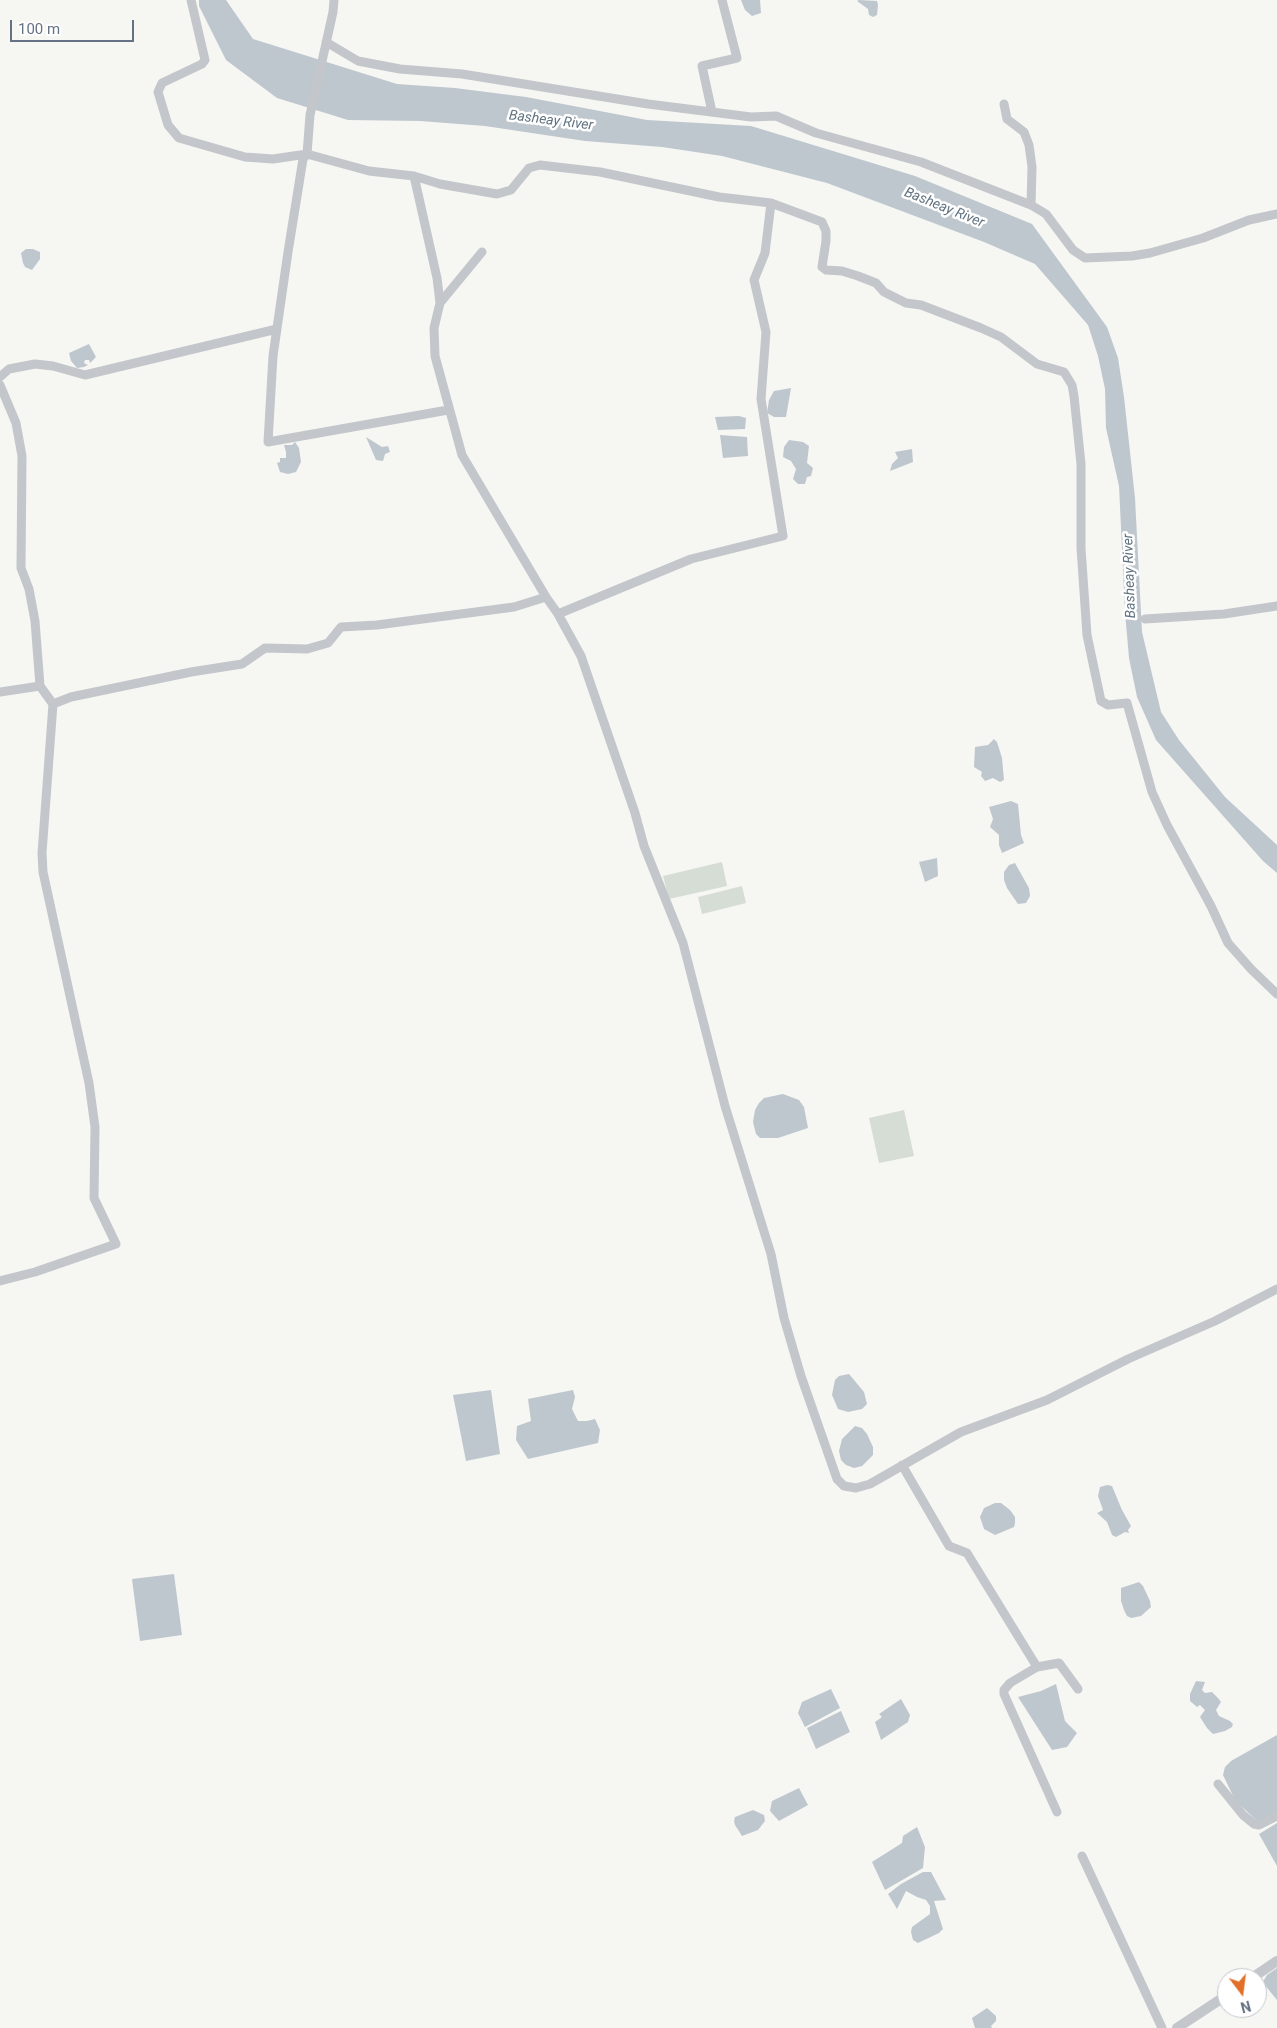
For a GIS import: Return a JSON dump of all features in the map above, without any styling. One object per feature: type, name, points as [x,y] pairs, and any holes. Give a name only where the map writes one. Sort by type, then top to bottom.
[{"type":"street","points":[[191,0],[205,60],[202,64],[160,85],[158,92],[168,125],[179,138],[245,157],[274,159],[307,154],[369,170],[414,176],[440,184],[497,194],[512,190],[532,166],[540,165],[600,172],[719,197],[771,203],[816,218],[822,222],[826,231],[822,267],[826,270],[842,271],[858,276],[876,283],[884,292],[906,303],[921,305],[1000,336],[1037,364],[1064,372],[1072,385],[1081,464],[1081,548],[1087,635],[1101,701],[1108,705],[1127,703],[1152,792],[1167,825],[1212,906],[1228,943],[1277,994]]},
{"type":"street","points":[[334,0],[310,115],[307,154],[303,159],[277,329],[273,356],[268,442],[448,410]]},
{"type":"street","points":[[712,112],[702,66],[737,58],[722,0]]},
{"type":"street","points":[[326,42],[358,61],[400,69],[462,74],[648,104],[751,116],[776,116],[816,133],[921,162],[1031,205],[1046,214],[1073,250],[1085,258],[1132,256],[1150,253],[1202,238],[1249,220],[1277,214]]},
{"type":"street","points":[[1004,104],[1007,119],[1024,132],[1029,145],[1032,168],[1031,205]]},
{"type":"street","points":[[414,176],[437,278],[440,303],[434,328],[434,356],[462,455],[558,614],[581,656],[624,779],[644,846],[683,943],[726,1106],[771,1254],[784,1318],[837,1479],[844,1486],[856,1488],[870,1484],[961,1432],[1047,1400],[1128,1359],[1215,1321],[1277,1289]]},
{"type":"street","points":[[558,614],[691,560],[783,536],[761,399],[766,332],[754,280],[765,253],[771,203]]},
{"type":"street","points":[[440,303],[482,252]]},
{"type":"street","points":[[0,377],[9,369],[35,364],[53,366],[85,376],[277,329]]},
{"type":"street","points":[[0,385],[16,423],[22,456],[21,568],[29,589],[36,621],[40,686],[53,704],[42,853],[44,872],[89,1083],[95,1128],[94,1198],[116,1244],[35,1272],[0,1281]]},
{"type":"street","points":[[53,704],[71,697],[191,672],[242,664],[265,648],[307,649],[328,643],[341,627],[377,625],[514,607],[546,597]]},
{"type":"street","points":[[1145,619],[1224,614],[1277,606]]},
{"type":"street","points":[[0,692],[40,686]]},
{"type":"street","points":[[902,1465],[949,1546],[967,1553],[1037,1667]]},
{"type":"street","points":[[1057,1812],[1004,1694],[1004,1690],[1010,1682],[1037,1667],[1059,1663],[1078,1689]]},
{"type":"street","points":[[1218,1784],[1243,1815],[1254,1824],[1259,1825],[1277,1816]]},
{"type":"street","points":[[1082,1856],[1162,2028]]},
{"type":"street","points":[[1177,2028],[1217,2002]]},
{"type":"shaded area","points":[[722,862],[727,886],[669,899],[663,876]]},
{"type":"shaded area","points":[[742,886],[746,903],[702,914],[698,897]]},
{"type":"shaded area","points":[[904,1110],[914,1156],[879,1163],[869,1118]]},
{"type":"water","name":"Basheay River","points":[[199,0],[226,0],[253,39],[397,84],[455,88],[526,97],[647,120],[751,126],[915,176],[1032,224],[1107,327],[1118,358],[1135,498],[1142,632],[1161,712],[1179,740],[1225,797],[1277,845],[1277,873],[1263,861],[1156,740],[1137,697],[1129,658],[1125,612],[1119,486],[1106,428],[1105,389],[1098,356],[1088,325],[1035,264],[984,242],[827,183],[722,156],[662,147],[585,141],[485,126],[420,121],[348,120],[277,98],[226,60],[199,6]]},
{"type":"water","points":[[741,0],[760,0],[761,13],[752,16],[745,10]]},
{"type":"water","points":[[857,1],[877,1],[877,15],[873,17],[869,15],[868,9]]},
{"type":"water","points":[[26,249],[40,252],[40,259],[32,270],[25,267],[23,263],[21,253]]},
{"type":"water","points":[[89,344],[96,357],[90,363],[89,360],[85,360],[84,363],[88,365],[77,368],[71,361],[69,353]]},
{"type":"water","points":[[791,388],[786,417],[774,417],[767,413],[769,400],[774,391]]},
{"type":"water","points":[[739,416],[746,418],[745,429],[718,430],[715,417]]},
{"type":"water","points":[[720,435],[747,437],[748,456],[723,458]]},
{"type":"water","points":[[366,437],[382,447],[388,446],[390,452],[385,454],[383,461],[376,460]]},
{"type":"water","points":[[789,440],[803,442],[809,446],[807,463],[813,468],[811,476],[807,477],[805,484],[798,484],[793,479],[796,469],[791,461],[783,457],[784,447]]},
{"type":"water","points":[[295,442],[299,448],[301,462],[296,472],[288,474],[280,472],[277,463],[280,462],[280,458],[286,458],[284,445],[292,445]]},
{"type":"water","points":[[912,449],[913,462],[890,471],[892,464],[898,458],[895,452]]},
{"type":"water","points":[[994,739],[997,742],[1002,758],[1004,780],[1000,782],[993,778],[985,781],[981,776],[982,772],[974,767],[975,747],[988,745]]},
{"type":"water","points":[[1011,801],[1018,804],[1021,835],[1024,843],[1002,853],[999,845],[999,835],[990,827],[993,819],[989,807]]},
{"type":"water","points":[[937,858],[938,876],[925,882],[919,862]]},
{"type":"water","points":[[1015,863],[1029,888],[1030,896],[1026,903],[1018,904],[1004,880],[1004,872],[1009,865]]},
{"type":"water","points":[[783,1094],[799,1100],[804,1107],[808,1128],[778,1138],[760,1138],[756,1134],[753,1122],[755,1110],[764,1098]]},
{"type":"water","points":[[849,1374],[864,1392],[867,1404],[862,1409],[848,1412],[838,1409],[832,1395],[835,1380],[839,1376]]},
{"type":"water","points":[[491,1390],[500,1454],[466,1461],[453,1395]]},
{"type":"water","points":[[573,1390],[575,1397],[572,1409],[578,1421],[595,1419],[600,1430],[598,1443],[528,1459],[516,1440],[517,1426],[531,1421],[528,1399]]},
{"type":"water","points":[[855,1426],[862,1428],[867,1434],[873,1447],[873,1455],[862,1466],[854,1468],[846,1465],[841,1460],[839,1451],[842,1439]]},
{"type":"water","points":[[1112,1486],[1131,1526],[1128,1530],[1129,1533],[1125,1532],[1116,1537],[1112,1535],[1107,1522],[1097,1513],[1103,1510],[1098,1496],[1100,1487]]},
{"type":"water","points":[[995,1503],[1001,1503],[1010,1510],[1015,1517],[1015,1523],[1014,1527],[995,1535],[984,1529],[980,1517],[984,1508]]},
{"type":"water","points":[[174,1574],[182,1635],[140,1641],[132,1579]]},
{"type":"water","points":[[1139,1582],[1143,1586],[1151,1607],[1141,1616],[1131,1618],[1127,1616],[1121,1601],[1121,1588]]},
{"type":"water","points":[[1196,1681],[1205,1682],[1202,1690],[1205,1693],[1212,1692],[1218,1698],[1221,1702],[1216,1710],[1219,1716],[1233,1724],[1232,1727],[1213,1734],[1207,1728],[1200,1717],[1205,1710],[1200,1705],[1197,1707],[1190,1701],[1190,1694]]},
{"type":"water","points":[[1056,1684],[1065,1721],[1077,1733],[1067,1747],[1052,1750],[1018,1697],[1041,1691]]},
{"type":"water","points":[[831,1689],[840,1708],[805,1727],[798,1713],[802,1702]]},
{"type":"water","points":[[901,1699],[910,1715],[908,1722],[881,1740],[875,1722],[882,1717],[879,1714]]},
{"type":"water","points":[[841,1711],[850,1732],[816,1749],[807,1728]]},
{"type":"water","points":[[1277,1735],[1277,1814],[1266,1821],[1257,1821],[1235,1800],[1223,1775],[1225,1767],[1231,1761]]},
{"type":"water","points":[[799,1788],[808,1805],[779,1821],[770,1811],[772,1801]]},
{"type":"water","points":[[753,1810],[764,1815],[765,1821],[758,1830],[742,1836],[735,1825],[735,1817]]},
{"type":"water","points":[[1277,1823],[1277,1866],[1259,1834]]},
{"type":"water","points":[[917,1827],[925,1847],[923,1868],[885,1890],[872,1862],[902,1843],[903,1836]]},
{"type":"water","points":[[923,1872],[931,1872],[946,1900],[934,1901],[943,1929],[939,1933],[918,1943],[913,1940],[912,1927],[930,1914],[930,1906],[926,1900],[906,1891],[897,1909],[888,1894],[901,1884]]},
{"type":"water","points":[[1277,1968],[1277,2000],[1267,1988],[1267,1975]]},
{"type":"water","points":[[987,2008],[996,2016],[996,2021],[991,2026],[992,2028],[975,2028],[972,2018]]}]
